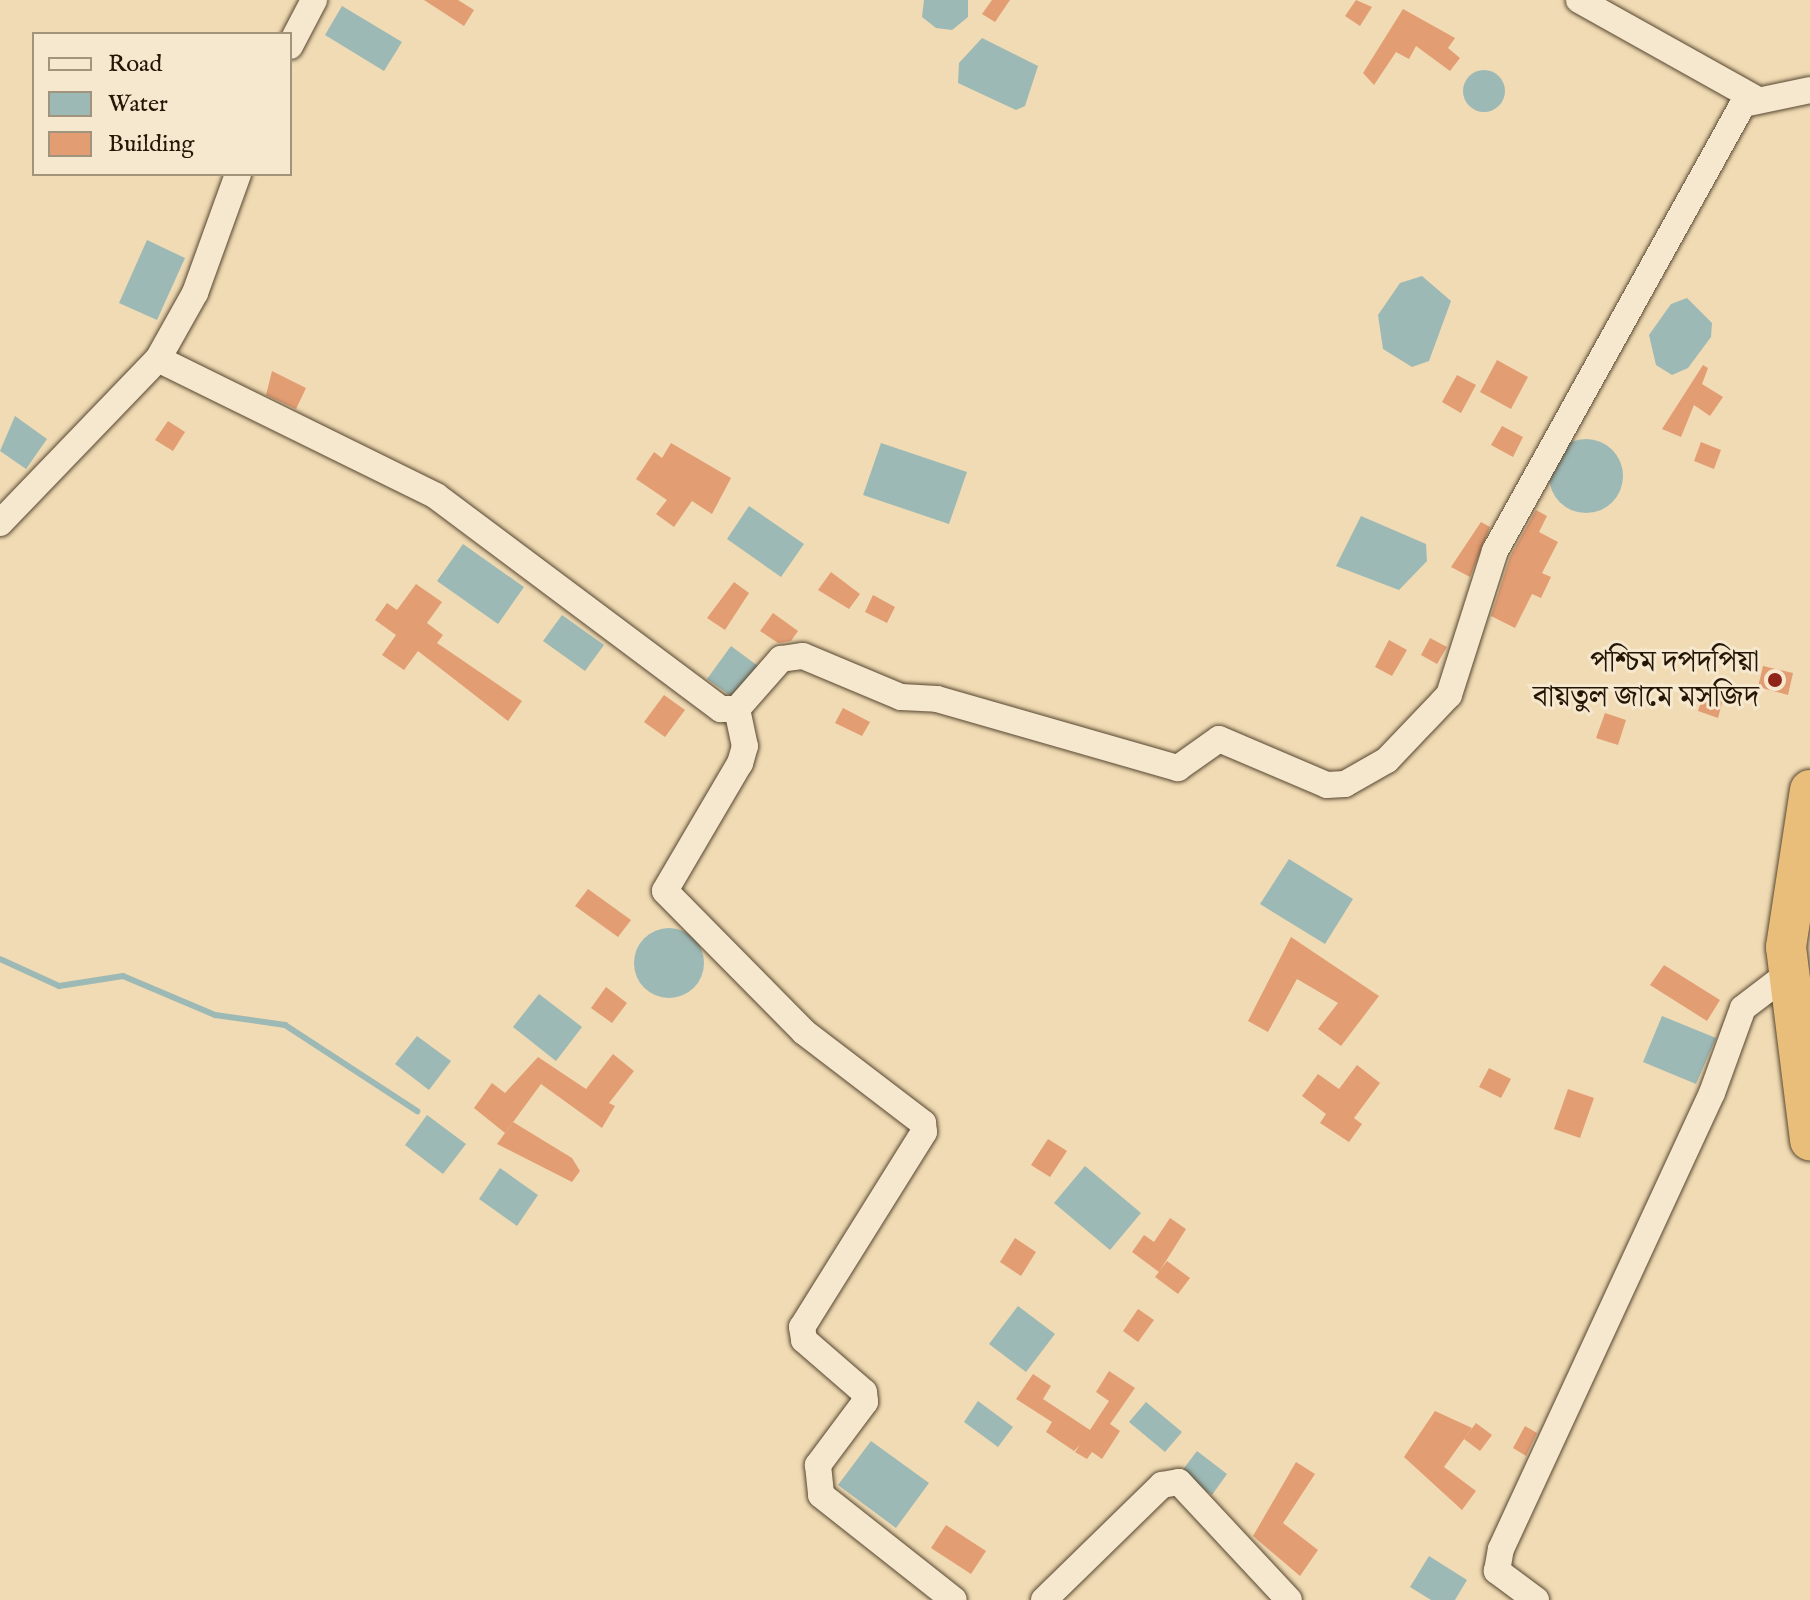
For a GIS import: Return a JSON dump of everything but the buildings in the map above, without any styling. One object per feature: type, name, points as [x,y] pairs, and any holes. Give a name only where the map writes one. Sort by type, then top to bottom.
[{"type":"highway","points":[[1810,790],[1795,957],[1810,1141]]},
{"type":"street","points":[[292,42],[314,0]]},
{"type":"street","points":[[1579,0],[1754,98]]},
{"type":"street","points":[[954,1600],[821,1495],[818,1465],[865,1402],[864,1392],[804,1340],[802,1327],[924,1132],[923,1123],[804,1032],[665,891],[740,763],[737,709],[781,659],[803,656],[901,697],[937,699],[1178,768],[1219,739],[1327,785],[1366,777],[1435,717],[1449,695],[1476,597],[1536,469],[1665,235],[1743,104],[1754,98],[1810,90]]},
{"type":"street","points":[[0,523],[158,359],[195,293],[237,176]]},
{"type":"street","points":[[158,359],[436,496],[721,709],[737,709]]},
{"type":"street","points":[[1536,1600],[1497,1571],[1501,1549],[1712,1093],[1743,1008],[1795,957]]},
{"type":"street","points":[[1044,1600],[1162,1485],[1179,1482],[1289,1600]]},
{"type":"water","points":[[924,0],[968,0],[968,17],[952,30],[936,28],[922,17]]},
{"type":"water","points":[[342,6],[402,42],[384,71],[325,35]]},
{"type":"water","points":[[982,38],[1038,66],[1025,106],[1016,110],[958,83],[959,63]]},
{"type":"water","points":[[1484,70],[1499,76],[1505,91],[1499,106],[1484,112],[1469,106],[1463,91],[1469,76]]},
{"type":"water","points":[[147,240],[185,258],[157,320],[119,303]]},
{"type":"water","points":[[1422,276],[1451,301],[1429,361],[1412,367],[1383,349],[1378,315],[1400,283]]},
{"type":"water","points":[[1687,298],[1712,323],[1711,337],[1688,368],[1672,375],[1656,365],[1649,335],[1671,304]]},
{"type":"water","points":[[15,416],[47,439],[26,469],[0,451]]},
{"type":"water","points":[[1586,439],[1607,445],[1617,455],[1623,476],[1617,497],[1607,507],[1586,513],[1565,507],[1555,497],[1549,476],[1555,455],[1565,445]]},
{"type":"water","points":[[881,443],[967,472],[949,524],[863,495]]},
{"type":"water","points":[[749,506],[804,544],[781,577],[727,539]]},
{"type":"water","points":[[1361,516],[1426,544],[1427,561],[1399,590],[1336,566]]},
{"type":"water","points":[[463,544],[524,587],[498,624],[437,581]]},
{"type":"water","points":[[562,615],[604,645],[585,671],[543,641]]},
{"type":"water","points":[[731,646],[758,666],[734,698],[707,679]]},
{"type":"water","points":[[1289,859],[1353,899],[1325,944],[1260,904]]},
{"type":"water","points":[[662,928],[676,928],[689,933],[699,943],[704,963],[699,983],[689,993],[676,998],[662,998],[649,993],[639,983],[634,970],[634,956],[639,943],[649,933]]},
{"type":"water","points":[[539,994],[582,1027],[556,1061],[513,1027]]},
{"type":"water","points":[[1662,1016],[1716,1038],[1696,1084],[1643,1062]]},
{"type":"water","points":[[417,1036],[451,1061],[429,1090],[395,1064]]},
{"type":"water","points":[[427,1115],[466,1144],[443,1174],[405,1145]]},
{"type":"water","points":[[1085,1166],[1141,1213],[1110,1250],[1054,1203]]},
{"type":"water","points":[[500,1168],[538,1195],[517,1226],[479,1199]]},
{"type":"water","points":[[1018,1306],[1055,1334],[1026,1372],[989,1344]]},
{"type":"water","points":[[978,1401],[1013,1427],[998,1447],[964,1422]]},
{"type":"water","points":[[1146,1402],[1182,1432],[1165,1452],[1129,1422]]},
{"type":"water","points":[[871,1441],[929,1483],[896,1528],[838,1485]]},
{"type":"water","points":[[1197,1451],[1227,1474],[1212,1495],[1181,1472]]},
{"type":"water","points":[[1429,1556],[1467,1580],[1455,1600],[1431,1600],[1410,1587]]},
{"type":"waterway","points":[[0,959],[59,986],[123,976],[215,1015],[285,1025],[417,1111]]},
{"type":"place","name":"পশ্চিম দপদপিয়া বায়তুল জামে মসজিদ","points":[[1775,680]]}]
